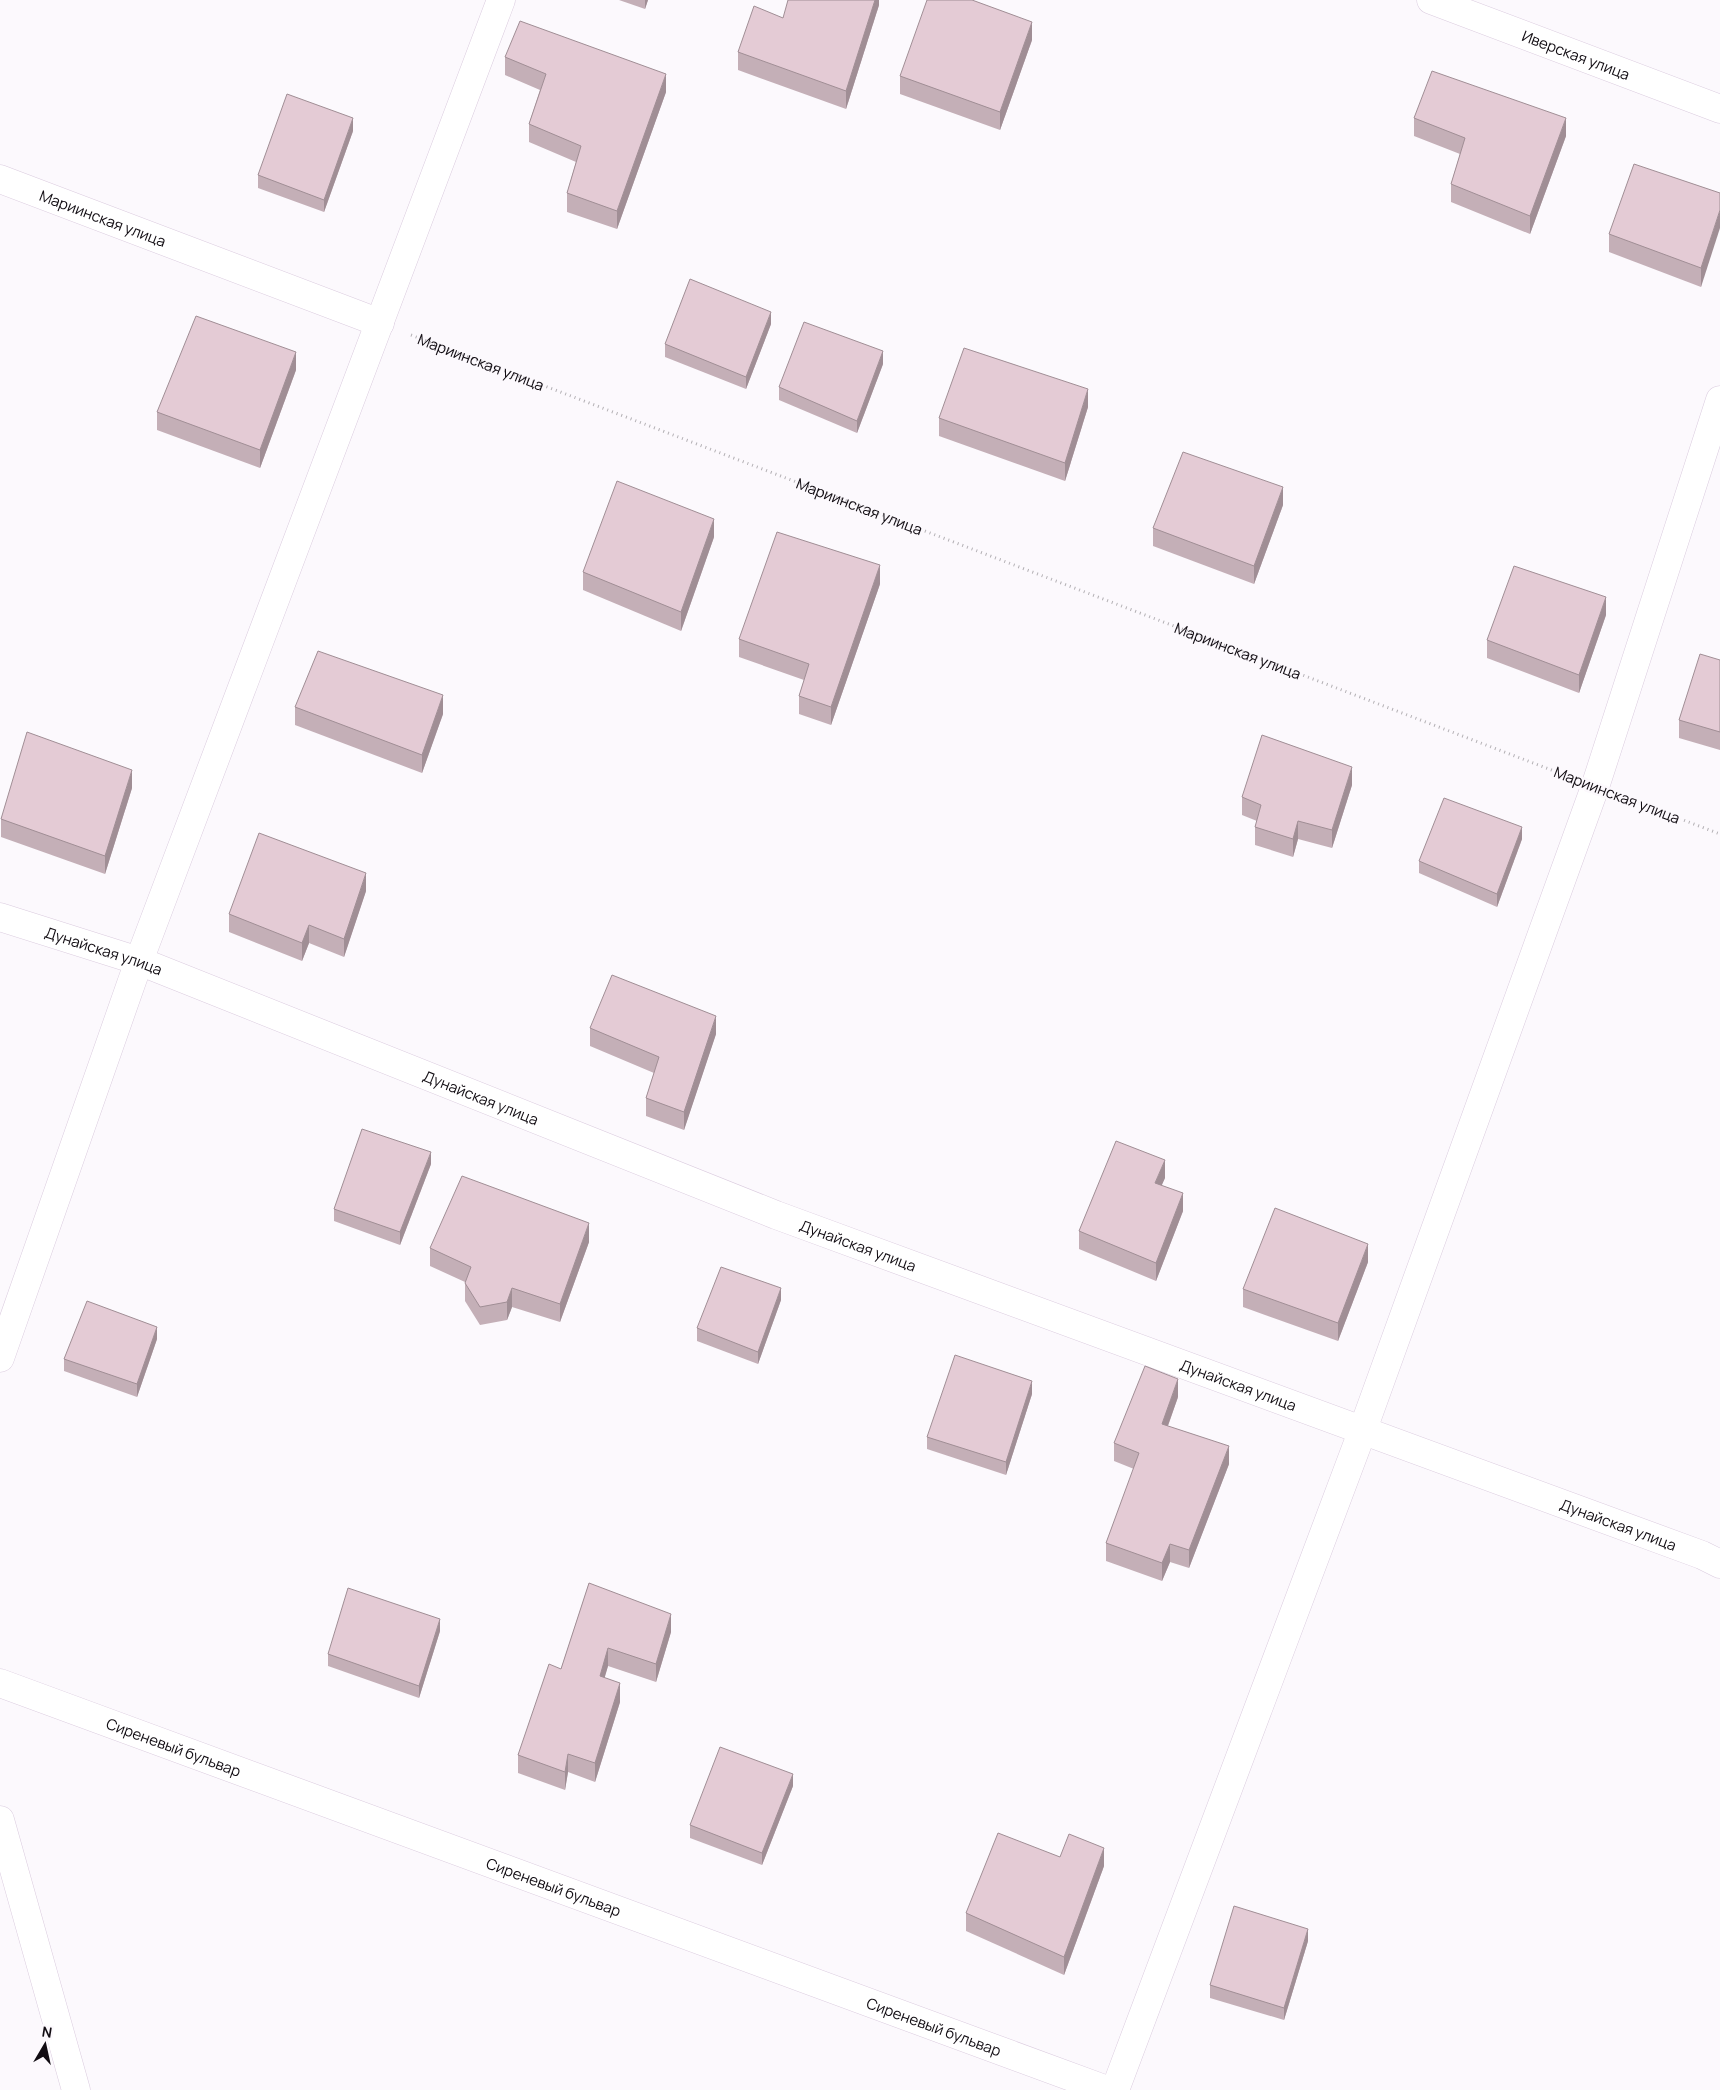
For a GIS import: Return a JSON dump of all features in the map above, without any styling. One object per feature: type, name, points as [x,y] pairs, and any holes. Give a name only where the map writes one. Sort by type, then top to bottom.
[{"type":"street","points":[[0,1358],[138,961],[501,0]]},
{"type":"street","name":"Иверская улица","points":[[1431,0],[1720,109]]},
{"type":"street","name":"Мариинская улица","points":[[0,179],[380,323]]},
{"type":"street","points":[[1115,2090],[1362,1432],[1595,787],[1720,400]]},
{"type":"street","name":"Дунайская улица","points":[[0,917],[138,961],[776,1216],[1693,1552],[1720,1564]]},
{"type":"street","name":"Сиреневый бульвар","points":[[0,1683],[1107,2090]]},
{"type":"street","points":[[0,1820],[76,2090]]},
{"type":"path","name":"Мариинская улица","points":[[380,323],[1720,834]]},
{"type":"building","points":[[788,0],[875,0],[846,91],[738,52],[754,6],[783,18]]},
{"type":"building","points":[[927,0],[972,0],[1032,22],[1000,112],[900,76]]},
{"type":"building","points":[[520,21],[666,74],[617,211],[567,193],[581,146],[529,124],[546,74],[505,57]]},
{"type":"building","points":[[1432,71],[1566,118],[1530,216],[1451,184],[1465,138],[1414,118]]},
{"type":"building","points":[[287,94],[353,118],[324,200],[258,175]]},
{"type":"building","points":[[1634,164],[1720,193],[1720,210],[1701,268],[1609,234]]},
{"type":"building","points":[[690,279],[771,312],[746,377],[665,344]]},
{"type":"building","points":[[196,316],[296,352],[260,450],[157,412]]},
{"type":"building","points":[[804,322],[883,351],[857,421],[779,387]]},
{"type":"building","points":[[964,348],[1088,389],[1065,463],[939,418]]},
{"type":"building","points":[[1183,452],[1283,487],[1254,566],[1153,528]]},
{"type":"building","points":[[617,481],[714,519],[681,612],[583,572]]},
{"type":"building","points":[[777,532],[880,565],[831,707],[799,696],[809,664],[739,639]]},
{"type":"building","points":[[1514,566],[1606,597],[1579,675],[1487,640]]},
{"type":"building","points":[[318,651],[443,695],[422,755],[295,707]]},
{"type":"building","points":[[1700,654],[1720,660],[1720,732],[1679,720]]},
{"type":"building","points":[[27,732],[132,770],[105,856],[1,819]]},
{"type":"building","points":[[1262,735],[1352,767],[1332,830],[1298,821],[1293,839],[1255,827],[1261,805],[1242,797]]},
{"type":"building","points":[[1444,798],[1522,827],[1497,894],[1419,861]]},
{"type":"building","points":[[259,833],[366,873],[344,939],[309,925],[302,943],[229,914]]},
{"type":"building","points":[[612,975],[716,1016],[684,1112],[646,1098],[659,1057],[590,1028]]},
{"type":"building","points":[[362,1129],[431,1152],[400,1232],[334,1209]]},
{"type":"building","points":[[1116,1141],[1165,1160],[1155,1183],[1183,1193],[1156,1263],[1079,1231]]},
{"type":"building","points":[[462,1176],[589,1223],[560,1304],[512,1288],[507,1302],[480,1307],[465,1283],[471,1267],[430,1248]]},
{"type":"building","points":[[1275,1208],[1368,1244],[1338,1323],[1243,1289]]},
{"type":"building","points":[[721,1267],[781,1288],[758,1352],[697,1328]]},
{"type":"building","points":[[87,1301],[157,1327],[137,1384],[64,1359]]},
{"type":"building","points":[[955,1355],[1032,1381],[1006,1462],[927,1437]]},
{"type":"building","points":[[1145,1366],[1178,1379],[1162,1424],[1229,1446],[1189,1550],[1170,1544],[1162,1563],[1106,1543],[1139,1453],[1114,1443]]},
{"type":"building","points":[[589,1583],[671,1614],[656,1664],[608,1648],[600,1676],[620,1683],[595,1763],[568,1754],[565,1772],[518,1755],[549,1664],[561,1669]]},
{"type":"building","points":[[348,1588],[440,1619],[419,1686],[328,1654]]},
{"type":"building","points":[[720,1747],[793,1774],[762,1853],[690,1825]]},
{"type":"building","points":[[998,1833],[1060,1857],[1069,1834],[1104,1848],[1064,1957],[966,1913]]},
{"type":"building","points":[[1234,1906],[1308,1929],[1284,2008],[1210,1985]]}]
